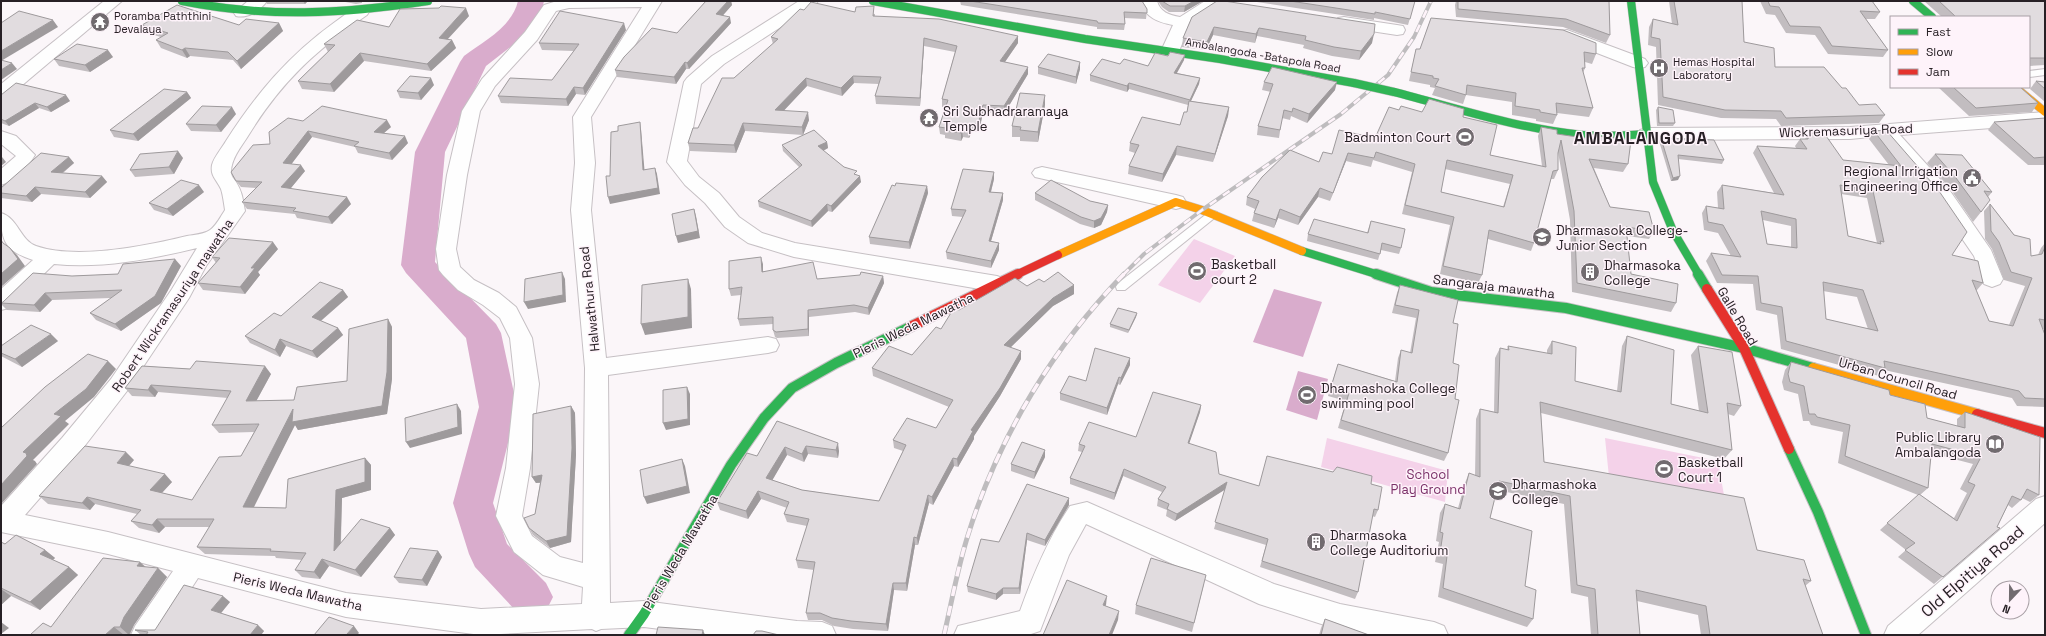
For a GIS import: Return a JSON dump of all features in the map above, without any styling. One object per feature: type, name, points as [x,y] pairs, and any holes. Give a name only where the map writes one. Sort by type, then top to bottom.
[{"type":"main road","points":[[182,1],[210,9],[242,13],[274,14],[361,12],[428,1]]},
{"type":"main road","name":"Ambalangoda -Batapola Road","points":[[873,1],[1084,39],[1170,51],[1354,83],[1507,122],[1550,131],[1598,136],[1647,134]]},
{"type":"main road","name":"Galle Road","points":[[1631,1],[1653,182],[1674,231],[1692,266],[1744,348],[1818,512],[1866,635]]},
{"type":"main road","points":[[1913,1],[1931,16]]},
{"type":"main road","points":[[2016,88],[2045,112]]},
{"type":"main road","name":"Pieris Weda Mawatha","points":[[636,624],[731,465],[764,418],[792,388],[836,363],[997,284],[1088,240],[1176,202]]},
{"type":"main road","name":"Sangaraja mawatha","points":[[1176,202],[1213,214],[1301,251],[1431,292],[1566,308],[1744,348]]},
{"type":"main road","name":"Urban Council Road","points":[[1744,348],[2045,433]]},
{"type":"street","points":[[1,94],[114,1]]},
{"type":"street","points":[[242,13],[259,1]]},
{"type":"street","points":[[810,1],[718,60],[693,82],[677,162],[692,181],[712,198],[732,222],[755,238],[794,250],[997,284]]},
{"type":"street","points":[[1149,1],[1155,14],[1166,19],[1182,22],[1220,2]]},
{"type":"street","points":[[596,579],[552,568],[523,544],[509,516],[518,468],[527,384],[520,338],[508,312],[491,299],[466,285],[450,270],[446,248],[457,175],[471,111],[488,83],[531,36],[550,8],[568,3],[654,2]]},
{"type":"street","name":"Halwathura Road","points":[[596,618],[596,368],[581,210],[585,163],[582,117],[654,2]]},
{"type":"street","name":"Robert Wickramasuriya mawatha","points":[[2,522],[71,445],[119,385],[181,293],[197,263],[219,235],[235,210],[231,190],[221,174],[222,163],[284,73],[322,39],[361,12]]},
{"type":"street","points":[[1328,20],[1397,30]]},
{"type":"street","points":[[1170,51],[1182,22]]},
{"type":"street","points":[[1555,32],[1563,33],[1639,63]]},
{"type":"street","name":"Wickremasuriya Road","points":[[1647,134],[1850,133],[2045,118]]},
{"type":"street","points":[[1886,130],[1941,193],[1984,255],[1992,279]]},
{"type":"street","points":[[1,137],[9,140],[26,155],[21,162],[1,179]]},
{"type":"street","points":[[1042,173],[1176,202]]},
{"type":"street","points":[[1,220],[26,250],[49,257],[72,260],[98,258],[195,242],[219,235]]},
{"type":"street","points":[[1,302],[49,257]]},
{"type":"street","points":[[596,368],[768,345]]},
{"type":"street","name":"Old Elpitiya Road","points":[[1898,635],[2045,508]]},
{"type":"street","points":[[968,635],[1030,622],[1051,565],[1070,526],[1079,514],[1083,513],[1087,513],[1269,595],[1340,617],[1434,635]]},
{"type":"street","name":"Pieris Weda Mawatha","points":[[2,522],[108,543],[346,605],[481,622],[596,618],[636,624]]},
{"type":"street","points":[[146,635],[192,565]]},
{"type":"street","points":[[636,624],[822,635]]},
{"type":"lane","points":[[2030,74],[2045,72]]},
{"type":"lane","points":[[1121,287],[1213,214]]},
{"type":"green space","name":"Basketball court 2","points":[[1194,239],[1235,256],[1200,303],[1158,285]]},
{"type":"green space","name":"School Play Ground","points":[[1327,438],[1448,471],[1445,502],[1321,467]]},
{"type":"green space","name":"Basketball Court 1","points":[[1605,438],[1718,461],[1725,501],[1609,477]]},
{"type":"shaded area","points":[[1274,289],[1322,302],[1303,357],[1253,342]]},
{"type":"shaded area","name":"Dharmashoka College swimming pool","points":[[1298,371],[1328,379],[1317,420],[1286,410]]},
{"type":"building","points":[[706,1],[728,1],[716,14],[730,17],[687,63],[685,62],[674,77],[615,70],[624,57],[652,28],[677,33]]},
{"type":"building","points":[[970,1],[1142,1],[1147,9],[1147,13],[1124,12],[1125,24],[1098,23],[1097,21]]},
{"type":"building","points":[[1162,1],[1194,1],[1185,6],[1170,6]]},
{"type":"building","points":[[1217,1],[1375,24],[1374,34],[1361,51],[1334,47],[1305,40],[1306,36],[1259,28],[1256,34],[1214,27],[1207,42],[1183,38],[1192,17]]},
{"type":"building","points":[[1290,1],[1415,1],[1410,19],[1375,12],[1375,14]]},
{"type":"building","points":[[1458,1],[1609,1],[1610,35],[1566,19],[1458,9]]},
{"type":"building","points":[[1674,1],[1742,1],[1744,42],[1774,48],[1775,67],[1824,67],[1842,88],[1846,88],[1859,105],[1876,104],[1885,115],[1786,118],[1781,111],[1725,110],[1663,97],[1660,39],[1651,37],[1653,19],[1678,25]]},
{"type":"building","points":[[1768,1],[1872,1],[1880,12],[1860,11],[1888,50],[1832,46],[1820,27],[1790,26],[1779,7],[1770,6]]},
{"type":"building","points":[[1939,1],[2045,1],[2045,58],[2030,58],[2030,16],[1955,16]]},
{"type":"building","points":[[811,2],[855,12],[856,7],[874,6],[873,16],[939,19],[1018,36],[1000,61],[1028,67],[1004,106],[983,105],[978,124],[971,124],[969,130],[962,130],[961,133],[945,130],[946,128],[939,127],[948,100],[942,99],[957,46],[924,38],[920,98],[875,96],[881,77],[853,76],[841,88],[806,78],[775,110],[808,112],[802,127],[743,123],[734,145],[688,143],[693,128],[698,128],[722,78],[734,78],[778,39],[771,37],[800,9],[804,10]]},
{"type":"building","points":[[177,5],[239,25],[246,19],[279,23],[237,61],[228,52],[185,48],[182,50],[156,40],[168,33],[142,25]]},
{"type":"building","points":[[441,6],[466,8],[439,38],[452,40],[427,64],[360,53],[330,84],[298,81],[335,45],[324,44],[357,20],[389,27],[400,9],[439,8]]},
{"type":"building","points":[[19,11],[53,20],[1,51],[1,23]]},
{"type":"building","points":[[560,11],[624,23],[583,88],[574,87],[566,99],[498,96],[510,78],[552,80],[579,44],[539,43]]},
{"type":"building","points":[[1431,18],[1563,30],[1596,43],[1596,54],[1584,52],[1585,68],[1582,68],[1593,108],[1556,103],[1557,115],[1540,112],[1540,110],[1515,106],[1516,93],[1467,85],[1466,95],[1435,86],[1439,79],[1433,78],[1433,76],[1411,72],[1416,49],[1420,49]]},
{"type":"building","points":[[77,44],[108,50],[85,65],[54,59]]},
{"type":"building","points":[[1170,52],[1185,55],[1174,73],[1200,78],[1190,100],[1129,83],[1127,86],[1090,75],[1102,59],[1120,64],[1124,59],[1148,66],[1155,53],[1168,56]]},
{"type":"building","points":[[1048,54],[1080,62],[1076,77],[1038,67]]},
{"type":"building","points":[[1,60],[12,63],[1,70]]},
{"type":"building","points":[[1272,67],[1337,82],[1309,114],[1293,108],[1292,112],[1284,110],[1280,130],[1258,126],[1273,84],[1264,82]]},
{"type":"building","points":[[410,76],[431,78],[418,93],[397,91]]},
{"type":"building","points":[[2036,81],[2045,82],[2045,89]]},
{"type":"building","points":[[16,83],[66,95],[47,107],[35,103],[5,121],[1,119],[1,95]]},
{"type":"building","points":[[1954,88],[2021,88],[2038,103],[1976,108]]},
{"type":"building","points":[[164,89],[187,92],[133,134],[110,130]]},
{"type":"building","points":[[1020,93],[1045,95],[1038,132],[1020,130],[1021,127],[1012,126]]},
{"type":"building","points":[[1429,99],[1464,109],[1463,117],[1497,125],[1490,155],[1546,167],[1541,127],[1557,130],[1557,134],[1591,139],[1590,135],[1631,140],[1628,164],[1589,159],[1610,207],[1649,212],[1654,231],[1626,227],[1631,274],[1678,284],[1676,303],[1577,283],[1574,211],[1561,140],[1558,153],[1558,170],[1553,171],[1534,243],[1489,230],[1482,275],[1443,266],[1454,217],[1405,205],[1415,164],[1376,152],[1374,158],[1348,153],[1333,193],[1320,188],[1300,217],[1280,209],[1276,220],[1254,213],[1259,201],[1247,197],[1262,177],[1290,150],[1319,162],[1323,152],[1332,154],[1339,130],[1375,138],[1389,107],[1399,110],[1401,106],[1422,112]],"holes":[[[1447,160],[1513,175],[1504,207],[1441,192]]]},
{"type":"building","points":[[1189,101],[1229,107],[1215,154],[1177,146],[1163,174],[1129,166],[1139,145],[1130,143],[1142,117],[1180,125],[1184,112],[1187,112]]},
{"type":"building","points":[[202,106],[232,107],[216,125],[186,124]]},
{"type":"building","points":[[322,106],[387,120],[374,132],[405,136],[389,153],[354,146],[359,142],[308,131],[283,163],[301,165],[281,187],[347,197],[328,217],[293,211],[296,208],[242,202],[262,182],[236,181],[231,172],[253,145],[270,144],[269,132],[288,118],[303,121]]},
{"type":"building","points":[[1658,107],[1673,110],[1675,123],[1659,123]]},
{"type":"building","points":[[2045,118],[2045,157],[2034,158],[1994,122]]},
{"type":"building","points":[[640,122],[643,170],[655,168],[658,188],[608,197],[606,176],[610,176],[611,132],[618,131],[618,126]]},
{"type":"building","points":[[814,130],[827,142],[818,146],[844,167],[857,171],[854,174],[860,176],[831,206],[827,204],[811,221],[758,201],[802,165],[782,145]]},
{"type":"building","points":[[1886,130],[1939,191],[1967,232],[1952,255],[1978,261],[1983,283],[1972,280],[1989,321],[2013,326],[2032,278],[2011,272],[1999,242],[1991,231],[1990,204],[2014,235],[2030,239],[2031,256],[2042,254],[2045,247],[2045,320],[2039,319],[2045,335],[2045,399],[2025,398],[2019,391],[1884,361],[1885,368],[1786,341],[1782,307],[1761,303],[1758,276],[1722,275],[1711,253],[1741,257],[1723,225],[1708,222],[1706,206],[1724,209],[1722,185],[1784,195],[1757,146],[1807,149],[1800,139],[1808,139],[1809,133],[1824,133],[1843,160],[1901,166],[1874,131]],"holes":[[[1840,185],[1873,191],[1884,242],[1880,241],[1881,244],[1848,236]],[[1761,211],[1796,219],[1797,248],[1767,244]],[[1823,282],[1863,290],[1878,331],[1826,319]]]},
{"type":"building","points":[[1661,138],[1714,140],[1724,160],[1678,155],[1680,176],[1673,178]]},
{"type":"building","points":[[178,151],[169,167],[130,170],[140,154]]},
{"type":"building","points":[[41,153],[69,157],[51,172],[102,176],[85,192],[35,187],[26,196],[1,193],[1,188]]},
{"type":"building","points":[[1935,154],[1962,155],[1992,192],[1984,191],[1990,200],[1981,212],[1956,178]]},
{"type":"building","points":[[963,169],[994,172],[989,192],[1003,193],[989,241],[999,243],[991,261],[946,252],[966,210],[951,209]]},
{"type":"building","points":[[181,180],[199,185],[167,209],[149,203]]},
{"type":"building","points":[[1051,180],[1090,201],[1108,205],[1101,218],[1094,221],[1081,217],[1035,193]]},
{"type":"building","points":[[896,183],[927,186],[909,242],[869,237],[892,185],[895,186]]},
{"type":"building","points":[[694,209],[698,231],[676,236],[672,214]]},
{"type":"building","points":[[1314,219],[1368,233],[1371,221],[1405,229],[1401,248],[1382,243],[1380,254],[1308,234]]},
{"type":"building","points":[[229,238],[273,242],[251,268],[255,268],[240,287],[198,283],[220,258],[212,257]]},
{"type":"building","points":[[1,240],[10,248],[18,259],[1,274]]},
{"type":"building","points":[[761,257],[762,272],[813,262],[817,279],[860,275],[861,272],[883,276],[868,308],[854,305],[808,310],[808,329],[776,332],[773,330],[773,317],[738,319],[742,287],[729,289],[729,261]]},
{"type":"building","points":[[175,259],[155,296],[115,324],[90,313],[122,290],[45,293],[34,305],[1,303],[33,273],[72,276],[118,274],[123,264]]},
{"type":"building","points":[[562,272],[563,295],[524,302],[525,279]]},
{"type":"building","points":[[1058,272],[1074,285],[1053,298],[1004,345],[1021,351],[1000,388],[971,430],[973,431],[957,459],[953,458],[932,497],[928,495],[917,538],[914,537],[906,583],[893,583],[886,624],[832,618],[820,613],[806,613],[815,562],[796,560],[809,519],[784,514],[789,502],[758,491],[746,511],[717,502],[747,453],[757,456],[777,421],[838,443],[836,450],[806,446],[802,454],[785,447],[766,478],[802,490],[879,501],[906,445],[893,440],[907,418],[936,428],[953,400],[872,368],[889,346],[912,355],[936,327],[941,329],[954,308],[959,310],[1015,278],[1027,286],[1039,279],[1044,282]]},
{"type":"building","points":[[688,279],[688,317],[641,324],[642,285]]},
{"type":"building","points":[[320,282],[343,290],[312,317],[338,328],[312,351],[280,339],[275,350],[245,336],[274,313],[281,316]]},
{"type":"building","points":[[1400,285],[1458,300],[1453,323],[1458,324],[1453,363],[1459,365],[1455,399],[1459,400],[1448,453],[1341,420],[1349,393],[1331,387],[1338,364],[1397,382],[1401,350],[1412,353],[1419,310],[1395,305]]},
{"type":"building","points":[[1118,308],[1137,313],[1129,330],[1110,324]]},
{"type":"building","points":[[388,319],[387,372],[382,406],[292,422],[293,409],[243,507],[286,508],[288,479],[365,458],[365,482],[336,490],[334,551],[361,519],[390,528],[355,570],[322,559],[314,572],[295,570],[306,553],[270,551],[271,549],[197,547],[214,519],[157,519],[152,525],[131,521],[141,510],[87,497],[82,503],[39,496],[85,446],[126,452],[117,463],[165,474],[150,490],[192,500],[219,457],[241,456],[259,424],[212,425],[231,391],[151,385],[148,390],[125,388],[142,366],[190,369],[196,361],[265,366],[246,401],[294,400],[297,387],[347,381],[349,329]]},
{"type":"building","points":[[31,325],[51,334],[15,359],[1,353],[1,346]]},
{"type":"building","points":[[1627,336],[1674,350],[1671,404],[1708,413],[1698,346],[1732,352],[1741,406],[1727,403],[1732,450],[1540,402],[1544,462],[1744,498],[1757,550],[1804,560],[1811,581],[1803,579],[1823,635],[1710,635],[1706,606],[1636,590],[1640,635],[1598,635],[1595,589],[1577,585],[1570,496],[1499,481],[1490,518],[1532,531],[1525,586],[1536,590],[1533,619],[1443,588],[1447,556],[1440,553],[1443,533],[1440,532],[1445,504],[1460,509],[1469,473],[1480,477],[1480,409],[1498,413],[1500,348],[1509,350],[1508,346],[1552,354],[1552,341],[1576,347],[1575,381],[1621,392]]},
{"type":"building","points":[[1095,348],[1130,358],[1121,378],[1119,377],[1107,408],[1060,393],[1069,376],[1086,381]]},
{"type":"building","points":[[88,354],[108,361],[86,389],[54,414],[61,416],[23,452],[26,453],[27,456],[1,485],[1,428],[45,387]]},
{"type":"building","points":[[1791,362],[1889,390],[1890,395],[1925,404],[1927,418],[1965,428],[1965,412],[2040,437],[2039,495],[2027,489],[2021,500],[2012,496],[1997,527],[2000,528],[1943,577],[1905,550],[1915,543],[1887,523],[1919,494],[1957,521],[1975,485],[1968,482],[1981,457],[1932,444],[1928,488],[1845,456],[1850,425],[1817,417],[1815,414],[1809,414],[1804,386],[1790,382],[1788,374]]},
{"type":"building","points":[[687,387],[688,419],[663,423],[663,390]]},
{"type":"building","points":[[1153,392],[1201,405],[1188,443],[1216,452],[1219,474],[1259,486],[1267,456],[1333,472],[1337,467],[1372,476],[1371,484],[1382,487],[1378,510],[1374,509],[1358,592],[1262,561],[1268,539],[1215,522],[1227,482],[1177,514],[1167,509],[1169,504],[1158,499],[1166,487],[1124,469],[1115,493],[1070,478],[1085,446],[1079,444],[1089,422],[1136,437]]},
{"type":"building","points":[[457,404],[458,427],[406,442],[405,418]]},
{"type":"building","points":[[571,406],[572,448],[567,536],[546,541],[529,528],[524,518],[535,514],[542,475],[532,477],[533,414]]},
{"type":"building","points":[[1022,442],[1045,450],[1035,472],[1011,464]]},
{"type":"building","points":[[682,459],[687,486],[644,497],[640,470]]},
{"type":"building","points":[[1027,484],[1069,498],[1045,540],[1027,533],[1019,588],[1003,588],[996,594],[967,586],[981,539],[999,542]]},
{"type":"building","points":[[16,535],[45,550],[40,554],[69,567],[30,602],[1,588],[1,542],[5,544]]},
{"type":"building","points":[[410,548],[438,551],[422,580],[394,577]]},
{"type":"building","points":[[103,558],[140,562],[137,566],[158,568],[124,617],[120,627],[114,627],[105,635],[30,635],[43,623],[51,627]]},
{"type":"building","points":[[1151,558],[1206,575],[1194,623],[1136,605]]},
{"type":"building","points":[[1067,580],[1107,596],[1103,605],[1119,611],[1109,635],[1043,635]]},
{"type":"building","points":[[184,585],[223,596],[211,610],[258,625],[250,635],[146,635],[148,632],[135,630],[155,630]]},
{"type":"building","points":[[329,617],[354,626],[347,634],[351,635],[314,635]]},
{"type":"building","points":[[1325,619],[1369,635],[1321,635]]},
{"type":"building","points":[[658,627],[703,630],[702,635],[656,635]]},
{"type":"building","points":[[756,631],[762,631],[779,635],[753,635]]},
{"type":"waterway","points":[[531,1],[529,10],[513,32],[474,62],[430,152],[418,265],[483,333],[498,407],[473,503],[490,554],[531,597]]},
{"type":"railway","points":[[1124,274],[1144,254],[1202,210],[1341,114],[1388,75],[1414,37],[1431,1]]},
{"type":"railway","points":[[944,635],[965,545],[981,496],[996,461],[1013,427],[1052,362],[1074,331],[1124,274]]},
{"type":"traffic: fast","points":[[182,1],[243,11],[274,13],[366,10],[428,1]]},
{"type":"traffic: fast","points":[[873,1],[1085,39],[1220,59],[1354,83]]},
{"type":"traffic: fast","points":[[1631,1],[1653,182],[1673,231],[1707,289]]},
{"type":"traffic: fast","points":[[1913,1],[1931,16]]},
{"type":"traffic: fast","points":[[1354,83],[1394,92]]},
{"type":"traffic: fast","points":[[1394,92],[1511,123],[1559,132],[1599,136],[1647,134]]},
{"type":"traffic: fast","points":[[1302,251],[1431,292],[1566,308],[1744,348],[1813,368]]},
{"type":"traffic: fast","points":[[629,635],[644,614],[731,465],[764,418],[792,388],[836,363],[910,327]]},
{"type":"traffic: fast","points":[[1789,449],[1818,512],[1866,635]]},
{"type":"traffic: slow","points":[[2016,88],[2045,112]]},
{"type":"traffic: slow","points":[[1058,255],[1176,202],[1202,210],[1302,251]]},
{"type":"traffic: slow","points":[[1813,368],[1977,414]]},
{"type":"traffic: jam","points":[[910,327],[1058,255]]},
{"type":"traffic: jam","points":[[1707,289],[1744,348],[1789,449]]},
{"type":"traffic: jam","points":[[1977,414],[2045,433]]},
{"type":"place","name":"Poramba Paththini Devalaya","points":[[100,22]]},
{"type":"place","name":"Hemas Hospital Laboratory","points":[[1659,68]]},
{"type":"place","name":"Sri Subhadraramaya Temple","points":[[929,118]]},
{"type":"place","name":"Badminton Court","points":[[1465,137]]},
{"type":"place","name":"Regional Irrigation Engineering Office","points":[[1972,178]]},
{"type":"place","name":"Dharmasoka College- Junior Section","points":[[1542,237]]},
{"type":"place","name":"Basketball court 2","points":[[1197,271]]},
{"type":"place","name":"Dharmasoka College","points":[[1590,272]]},
{"type":"place","name":"Dharmashoka College swimming pool","points":[[1307,395]]},
{"type":"place","name":"Public Library Ambalangoda","points":[[1995,444]]},
{"type":"place","name":"Basketball Court 1","points":[[1664,469]]},
{"type":"place","name":"Dharmashoka College","points":[[1498,491]]},
{"type":"place","name":"Dharmasoka College Auditorium","points":[[1316,542]]},
{"type":"district","name":"AMBALANGODA","points":[[1641,138]]}]
